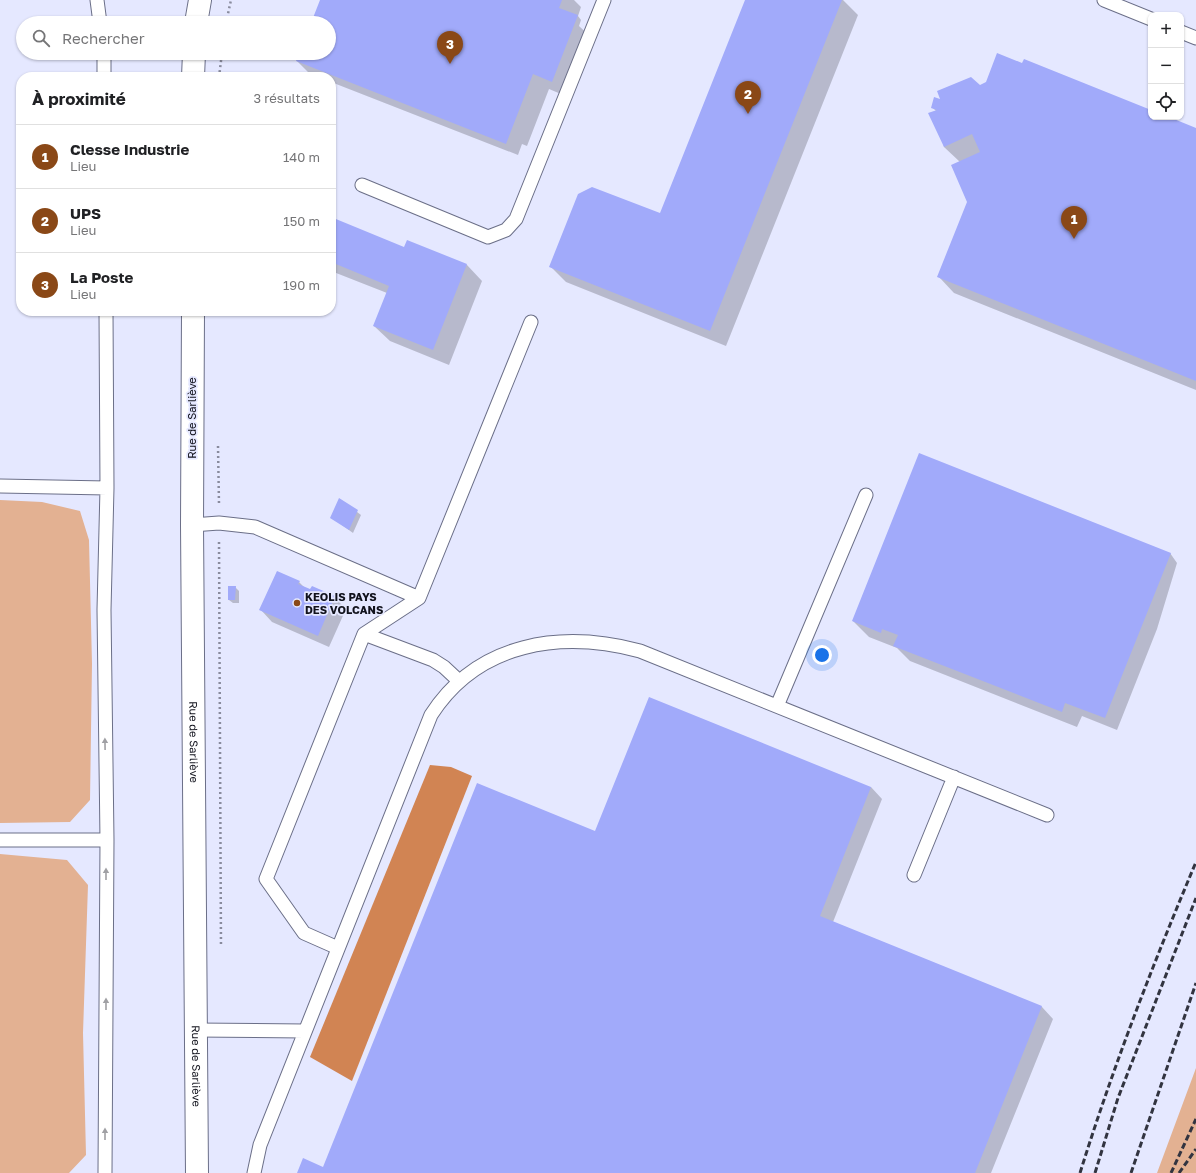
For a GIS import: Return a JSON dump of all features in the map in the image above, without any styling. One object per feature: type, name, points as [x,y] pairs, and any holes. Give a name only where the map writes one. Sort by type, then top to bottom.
[{"type":"street","points":[[197,16],[200,0]]},
{"type":"street","points":[[193,72],[194,60]]},
{"type":"street","name":"Rue de Sarliève","points":[[193,316],[192,525],[197,1173]]},
{"type":"lane","points":[[97,0],[99,16]]},
{"type":"lane","points":[[362,184],[488,237],[506,230],[516,219],[604,0]]},
{"type":"lane","points":[[1104,0],[1148,18]]},
{"type":"lane","points":[[1184,33],[1196,38]]},
{"type":"lane","points":[[104,60],[104,72]]},
{"type":"lane","points":[[105,1173],[107,840],[104,610],[107,488],[106,316]]},
{"type":"lane","points":[[338,948],[304,933],[266,879],[364,634],[419,598],[531,322]]},
{"type":"lane","points":[[0,486],[107,488]]},
{"type":"lane","points":[[777,706],[866,495]]},
{"type":"lane","points":[[192,525],[219,523],[255,527],[419,598]]},
{"type":"lane","points":[[364,634],[433,660],[444,667],[459,681]]},
{"type":"lane","points":[[254,1173],[260,1145],[431,715],[441,699],[459,681],[495,657],[528,646],[565,640],[612,643],[640,651],[1047,815]]},
{"type":"lane","points":[[914,875],[954,778]]},
{"type":"lane","points":[[0,840],[107,840]]},
{"type":"lane","points":[[195,1030],[305,1031]]},
{"type":"path","points":[[228,16],[231,0]]},
{"type":"path","points":[[220,72],[221,60]]},
{"type":"path","points":[[218,444],[221,949]]},
{"type":"shaded area","points":[[0,500],[42,502],[80,511],[89,540],[92,664],[90,800],[70,822],[0,823]]},
{"type":"shaded area","points":[[430,765],[451,767],[472,776],[352,1081],[310,1057]]},
{"type":"shaded area","points":[[0,854],[67,860],[88,885],[83,1033],[86,1155],[69,1173],[0,1173]]},
{"type":"shaded area","points":[[1196,1068],[1196,1173],[1157,1173]]},
{"type":"building","points":[[320,0],[562,0],[559,8],[578,15],[552,82],[533,74],[506,144],[336,77],[336,72],[324,72],[296,61],[336,60],[336,16],[314,16]]},
{"type":"building","points":[[745,0],[842,0],[710,331],[549,267],[578,194],[592,187],[660,213]]},
{"type":"building","points":[[997,53],[1022,63],[1024,59],[1148,109],[1148,120],[1176,120],[1196,128],[1196,381],[937,277],[967,202],[951,165],[980,152],[972,134],[944,147],[928,113],[937,110],[931,108],[934,97],[940,99],[937,91],[971,77],[980,85],[986,82]]},
{"type":"building","points":[[336,219],[404,247],[407,240],[467,264],[433,350],[373,326],[389,286],[336,264]]},
{"type":"building","points":[[919,453],[1171,553],[1105,718],[1065,703],[1062,712],[893,646],[898,635],[882,629],[881,633],[852,621]]},
{"type":"building","points":[[339,498],[358,510],[349,530],[330,518]]},
{"type":"building","name":"KEOLIS PAYS DES VOLCANS","points":[[277,571],[300,581],[298,584],[310,589],[312,586],[335,596],[318,636],[259,610]]},
{"type":"building","points":[[228,586],[236,586],[235,600],[228,600]]},
{"type":"building","points":[[649,697],[871,787],[820,916],[1042,1006],[975,1173],[297,1173],[303,1158],[323,1167],[477,783],[595,831]]},
{"type":"railway","points":[[1080,1173],[1134,1016],[1196,862]]},
{"type":"railway","points":[[1095,1173],[1118,1098],[1196,898]]},
{"type":"railway","points":[[1131,1173],[1196,983]]},
{"type":"railway","points":[[1171,1173],[1196,1119]]},
{"type":"railway","points":[[1179,1173],[1196,1149]]},
{"type":"place","name":"La Poste","points":[[450,64]]},
{"type":"place","name":"UPS","points":[[748,114]]},
{"type":"place","name":"Clesse Industrie","points":[[1074,239]]},
{"type":"place","name":"KEOLIS PAYS DES VOLCANS","points":[[297,603]]}]
